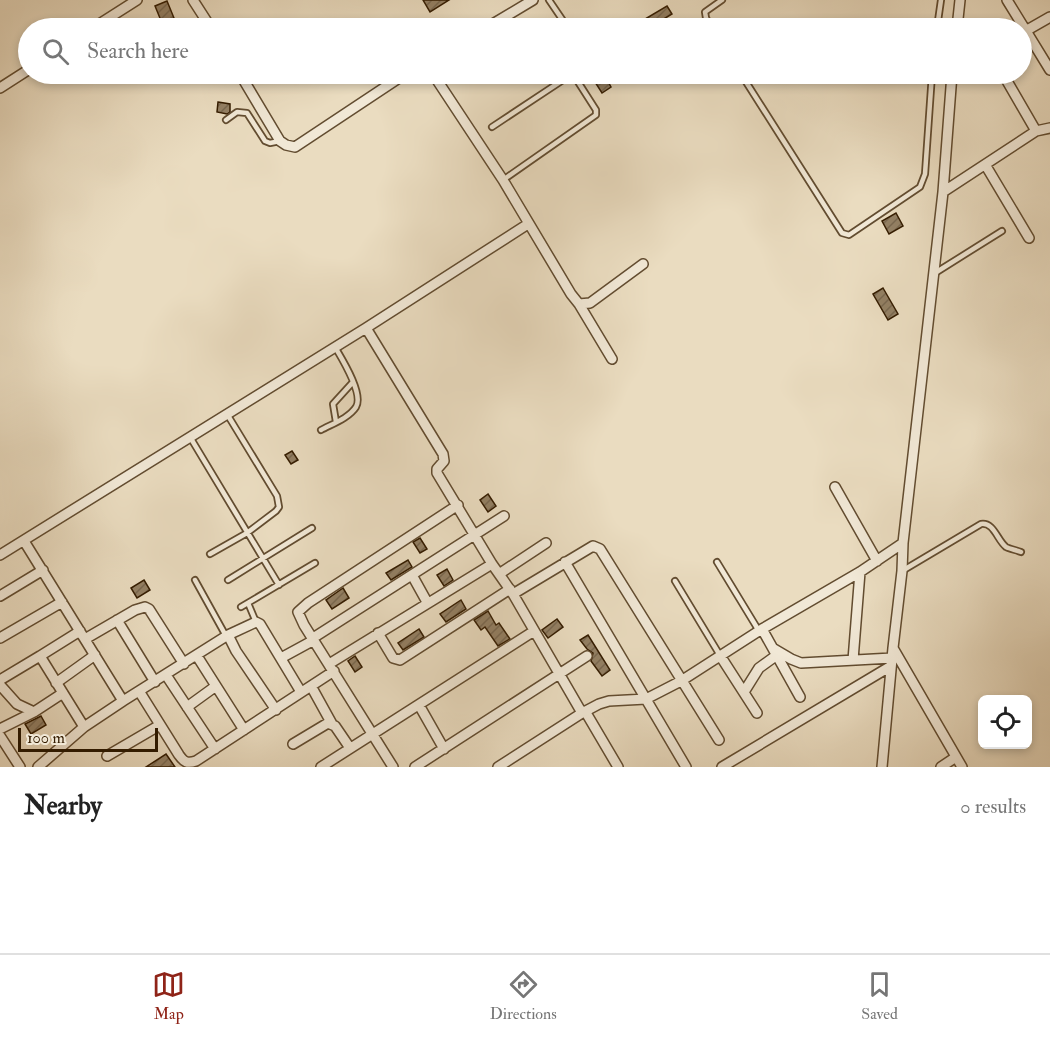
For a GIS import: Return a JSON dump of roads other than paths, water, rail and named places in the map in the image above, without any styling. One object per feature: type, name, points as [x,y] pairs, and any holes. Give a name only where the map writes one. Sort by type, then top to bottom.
[{"type":"street","points":[[109,18],[137,0]]},
{"type":"street","points":[[193,0],[205,18]]},
{"type":"street","points":[[958,18],[960,0]]},
{"type":"street","points":[[1007,0],[1017,18]]},
{"type":"street","points":[[502,18],[527,2]]},
{"type":"street","points":[[1032,27],[1050,17]]},
{"type":"street","points":[[1032,43],[1050,69]]},
{"type":"street","points":[[0,88],[18,76]]},
{"type":"street","points":[[246,84],[280,141],[295,147],[390,84]]},
{"type":"street","points":[[440,84],[503,180],[612,359]]},
{"type":"street","points":[[882,767],[903,543],[944,192],[951,84]]},
{"type":"street","points":[[1009,84],[1036,131]]},
{"type":"street","points":[[944,192],[1036,131],[1050,128]]},
{"type":"street","points":[[986,166],[1029,238]]},
{"type":"street","points":[[0,555],[366,328],[528,224]]},
{"type":"street","points":[[579,304],[590,303],[643,264]]},
{"type":"street","points":[[366,328],[443,454],[444,459],[437,472],[618,767]]},
{"type":"street","points":[[835,487],[877,561]]},
{"type":"street","points":[[393,767],[298,612],[458,505]]},
{"type":"street","points":[[281,658],[504,516]]},
{"type":"street","points":[[24,540],[123,701]]},
{"type":"street","points":[[499,574],[546,543]]},
{"type":"street","points":[[498,767],[584,712],[609,700],[646,699],[681,681],[761,630],[860,573],[903,543]]},
{"type":"street","points":[[378,633],[393,658],[400,660],[511,592],[592,546],[600,549],[720,740]]},
{"type":"street","points":[[565,562],[686,767]]},
{"type":"street","points":[[139,691],[184,761],[189,763],[196,761],[276,710],[378,633],[492,564]]},
{"type":"street","points":[[0,596],[43,570]]},
{"type":"street","points":[[853,660],[860,573]]},
{"type":"street","points":[[412,575],[427,602]]},
{"type":"street","points":[[0,638],[62,602]]},
{"type":"street","points":[[33,712],[17,704],[0,682],[40,656],[141,607],[149,609],[184,664]]},
{"type":"street","points":[[117,620],[155,682]]},
{"type":"street","points":[[38,767],[84,727],[123,701],[227,635],[256,622],[264,629],[301,692]]},
{"type":"street","points":[[761,630],[776,652],[800,698]]},
{"type":"street","points":[[321,767],[534,631]]},
{"type":"street","points":[[227,635],[276,710]]},
{"type":"street","points":[[776,652],[795,662],[892,658]]},
{"type":"street","points":[[744,692],[759,668],[776,652]]},
{"type":"street","points":[[56,683],[94,655]]},
{"type":"street","points":[[40,656],[84,727]]},
{"type":"street","points":[[197,656],[244,730]]},
{"type":"street","points":[[415,767],[587,656]]},
{"type":"street","points":[[721,657],[757,713]]},
{"type":"street","points":[[892,658],[962,767]]},
{"type":"street","points":[[722,767],[892,658]]},
{"type":"street","points":[[166,675],[215,749]]},
{"type":"street","points":[[187,707],[216,686]]},
{"type":"street","points":[[310,686],[332,724],[350,748]]},
{"type":"street","points":[[0,729],[63,693]]},
{"type":"street","points":[[419,705],[444,749]]},
{"type":"street","points":[[293,744],[328,723],[332,724]]},
{"type":"street","points":[[107,756],[160,725]]},
{"type":"street","points":[[0,736],[20,767]]},
{"type":"street","points":[[941,767],[956,757]]},
{"type":"street","points":[[48,758],[54,767]]},
{"type":"lane","points":[[549,0],[561,18]]},
{"type":"lane","points":[[706,18],[705,12],[722,0]]},
{"type":"lane","points":[[938,18],[941,0]]},
{"type":"lane","points":[[492,127],[557,84]]},
{"type":"lane","points":[[503,180],[596,115],[597,110],[579,84]]},
{"type":"lane","points":[[747,84],[845,235],[849,235],[920,187],[925,174],[931,84]]},
{"type":"lane","points":[[226,120],[237,112],[248,113],[265,141],[270,143],[280,141]]},
{"type":"lane","points":[[935,273],[1002,231]]},
{"type":"lane","points":[[321,430],[352,412],[358,405],[353,382],[334,347]]},
{"type":"lane","points":[[336,422],[333,404],[353,382]]},
{"type":"lane","points":[[210,554],[276,512],[279,502],[227,414]]},
{"type":"lane","points":[[190,437],[279,585]]},
{"type":"lane","points":[[902,571],[986,523],[990,525],[1004,545],[1021,552]]},
{"type":"lane","points":[[228,580],[312,528]]},
{"type":"lane","points":[[717,562],[761,630]]},
{"type":"lane","points":[[241,607],[315,563]]},
{"type":"lane","points":[[195,580],[227,635]]},
{"type":"lane","points":[[675,581],[721,657]]},
{"type":"lane","points":[[248,603],[256,622]]}]
